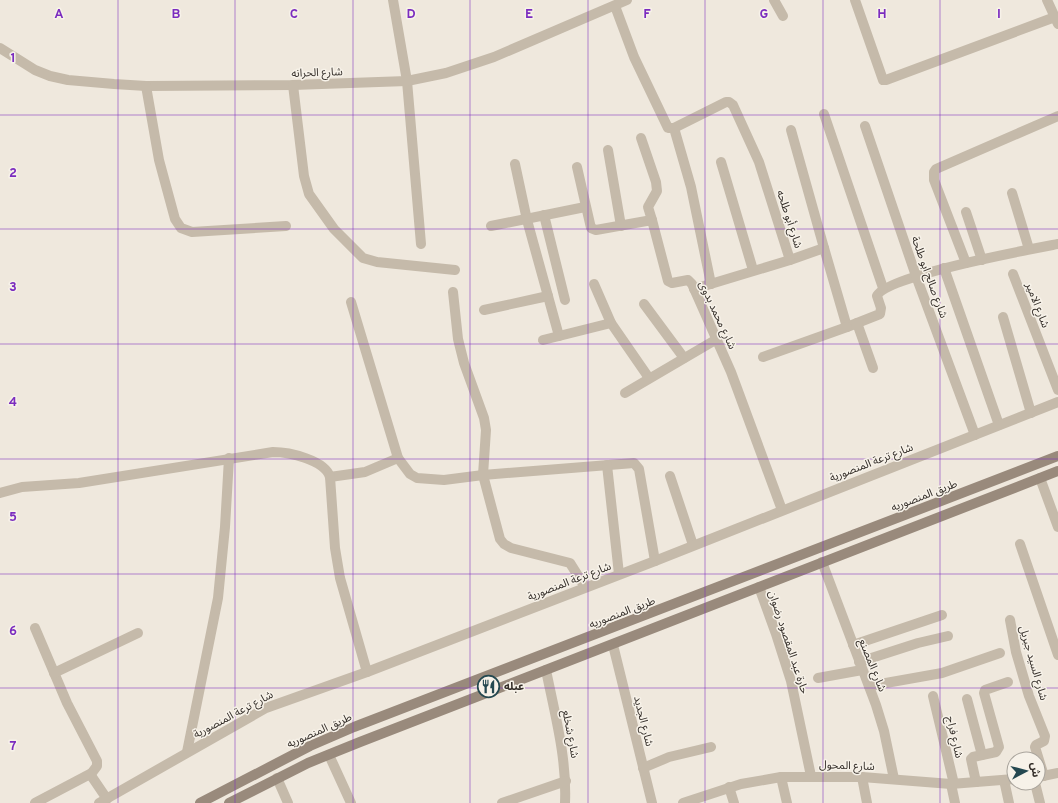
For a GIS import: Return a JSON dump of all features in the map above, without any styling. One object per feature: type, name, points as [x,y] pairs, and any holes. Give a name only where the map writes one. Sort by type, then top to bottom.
[{"type":"main road","name":"طريق المنصوريه","points":[[200,803],[310,746],[354,727],[1058,456]]},
{"type":"main road","points":[[229,803],[277,778],[360,742],[1058,471]]},
{"type":"main road","points":[[937,502],[942,515]]},
{"type":"main road","points":[[354,727],[360,742]]},
{"type":"street","points":[[393,0],[407,81],[421,244]]},
{"type":"street","name":"شارع الحرانه","points":[[0,48],[35,70],[50,76],[68,80],[146,86],[293,85],[407,81],[446,73],[494,57],[628,0]]},
{"type":"street","points":[[774,0],[783,16]]},
{"type":"street","points":[[855,0],[881,78],[883,80],[1057,21],[1047,0]]},
{"type":"street","points":[[615,6],[634,57],[665,124],[668,128],[674,128],[691,187],[711,284]]},
{"type":"street","points":[[293,85],[304,176],[310,194],[334,228],[363,258],[377,262],[455,270]]},
{"type":"street","points":[[146,86],[162,173],[178,225],[184,230],[192,232],[286,226]]},
{"type":"street","name":"شارع أبو طلحه","points":[[674,128],[721,104],[729,102],[733,105],[759,162],[790,260],[824,248]]},
{"type":"street","points":[[824,114],[883,288]]},
{"type":"street","points":[[966,263],[934,180],[934,172],[943,166],[1058,116]]},
{"type":"street","name":"شارع صالح ابو طلحة","points":[[865,126],[916,276],[975,435]]},
{"type":"street","points":[[792,130],[847,327]]},
{"type":"street","points":[[577,168],[589,226],[593,230],[652,220],[648,207],[657,191],[656,182],[641,138]]},
{"type":"street","points":[[608,150],[621,226]]},
{"type":"street","points":[[721,162],[753,270]]},
{"type":"street","points":[[515,164],[527,220],[559,336]]},
{"type":"street","points":[[1012,193],[1029,249]]},
{"type":"street","points":[[491,226],[527,220],[585,207]]},
{"type":"street","points":[[966,212],[982,260]]},
{"type":"street","points":[[544,215],[565,300]]},
{"type":"street","name":"شارع محمد بدوى","points":[[652,220],[668,281],[670,283],[688,280],[694,289],[717,340],[782,510]]},
{"type":"street","points":[[764,357],[880,314],[881,308],[877,296],[883,288],[944,268],[1058,244]]},
{"type":"street","points":[[694,289],[790,260]]},
{"type":"street","points":[[944,268],[999,425]]},
{"type":"street","name":"شارع الامير","points":[[1013,274],[1058,390]]},
{"type":"street","points":[[594,284],[611,323],[650,378]]},
{"type":"street","points":[[453,292],[458,339],[464,363],[484,418],[486,430],[483,475],[500,538],[504,544],[570,563],[585,587]]},
{"type":"street","points":[[484,310],[548,296]]},
{"type":"street","points":[[351,302],[398,458],[410,474],[425,480],[444,480],[483,475],[634,463],[638,466],[655,561]]},
{"type":"street","points":[[644,304],[684,358]]},
{"type":"street","points":[[1003,317],[1031,413]]},
{"type":"street","points":[[543,340],[611,323]]},
{"type":"street","points":[[857,323],[873,368]]},
{"type":"street","points":[[625,393],[717,340]]},
{"type":"street","name":"شارع ترعة المنصورية","points":[[103,801],[266,708],[366,672],[655,561],[1058,402]]},
{"type":"street","points":[[0,493],[22,487],[79,483],[273,452],[284,452],[322,466],[327,469],[330,477],[335,548],[347,606],[366,672]]},
{"type":"street","points":[[187,752],[218,598],[225,527],[229,458]]},
{"type":"street","points":[[330,477],[354,475],[365,472],[398,458]]},
{"type":"street","points":[[607,465],[620,574]]},
{"type":"street","points":[[670,476],[693,545]]},
{"type":"street","points":[[1040,478],[1058,527]]},
{"type":"street","points":[[1020,544],[1058,655]]},
{"type":"street","name":"شارع المصنع","points":[[822,562],[884,731],[894,779]]},
{"type":"street","name":"حارة عبد المقصود رضوان","points":[[758,587],[776,634],[791,681],[811,776]]},
{"type":"street","points":[[853,645],[942,614]]},
{"type":"street","name":"شارع السيد جبريل","points":[[1010,620],[1016,652],[1045,736],[1044,741],[1035,747],[1036,751]]},
{"type":"street","points":[[35,628],[66,703],[97,761],[92,774],[35,803]]},
{"type":"street","points":[[54,674],[138,633]]},
{"type":"street","points":[[818,678],[861,666],[918,643],[948,636]]},
{"type":"street","name":"شارع الجديد","points":[[613,644],[652,803]]},
{"type":"street","points":[[868,686],[942,673],[1000,653]]},
{"type":"street","name":"شارع شخلع","points":[[546,670],[562,747],[566,781],[565,803]]},
{"type":"street","points":[[976,782],[972,759],[973,756],[996,752],[999,747],[984,693],[985,690],[1008,682]]},
{"type":"street","name":"شارع فراج","points":[[933,696],[953,784],[955,803]]},
{"type":"street","points":[[968,699],[982,755]]},
{"type":"street","points":[[643,768],[669,757],[711,747]]},
{"type":"street","points":[[329,755],[351,803]]},
{"type":"street","points":[[1046,775],[1058,773]]},
{"type":"street","points":[[92,774],[103,801]]},
{"type":"street","points":[[781,777],[787,803]]},
{"type":"street","name":"شارع المحول","points":[[683,803],[729,787],[781,777],[862,777],[953,784],[1006,779]]},
{"type":"street","points":[[862,777],[867,803]]},
{"type":"street","points":[[277,778],[288,803]]},
{"type":"street","points":[[502,803],[566,781]]},
{"type":"street","points":[[729,787],[734,803]]},
{"type":"street","points":[[1009,791],[1009,803]]},
{"type":"street","points":[[1037,791],[1040,803]]},
{"type":"place","name":"عبله","points":[[489,686]]}]
